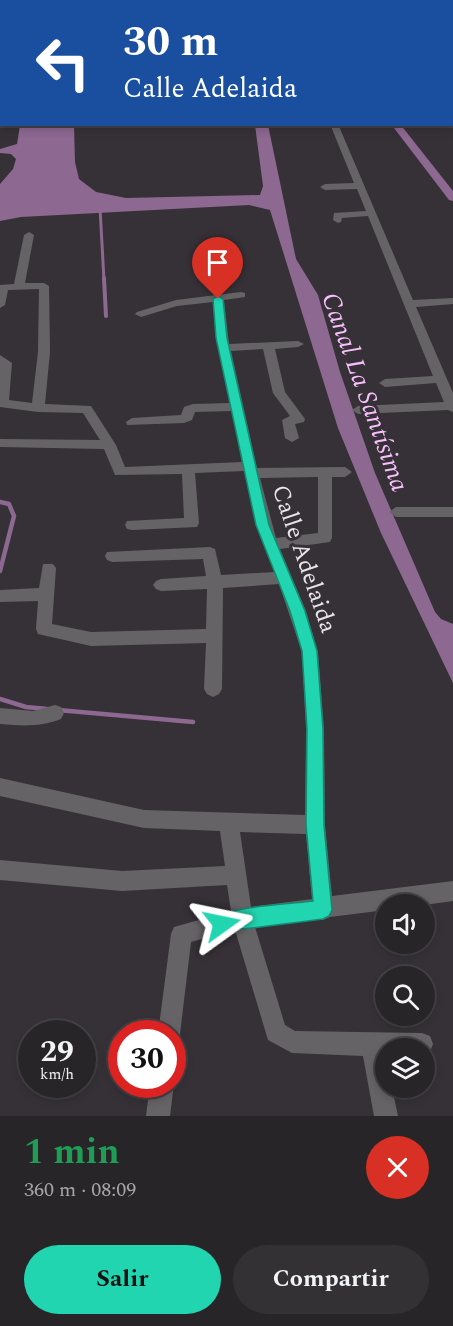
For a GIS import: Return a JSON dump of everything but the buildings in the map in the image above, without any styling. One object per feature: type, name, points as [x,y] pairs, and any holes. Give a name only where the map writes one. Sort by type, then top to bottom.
[{"type":"street","points":[[335,126],[452,407],[358,410]]},
{"type":"street","points":[[325,187],[360,186]]},
{"type":"street","points":[[338,220],[338,215],[372,213]]},
{"type":"street","points":[[19,286],[29,235]]},
{"type":"street","points":[[0,305],[3,287],[44,286],[44,352],[38,408]]},
{"type":"street","points":[[141,314],[176,303],[241,295]]},
{"type":"street","name":"Calle Adelaida","points":[[218,299],[224,348],[263,525],[285,578],[310,651],[315,729],[315,825],[323,910]]},
{"type":"street","points":[[410,304],[453,301]]},
{"type":"street","points":[[224,348],[298,344]]},
{"type":"street","points":[[267,345],[279,393],[299,419],[288,420],[292,438]]},
{"type":"street","points":[[0,359],[6,363],[2,403],[38,408],[87,409],[110,445],[120,472],[188,469],[345,472]]},
{"type":"street","points":[[385,382],[441,379]]},
{"type":"street","points":[[132,422],[184,419],[188,417],[188,410],[193,408],[237,407]]},
{"type":"street","points":[[0,443],[110,445]]},
{"type":"street","points":[[132,525],[192,523],[188,469]]},
{"type":"street","points":[[270,544],[325,538],[325,473]]},
{"type":"street","points":[[396,512],[453,512]]},
{"type":"street","points":[[111,556],[210,553],[215,584],[213,689]]},
{"type":"street","points":[[48,568],[44,629],[91,639],[215,636]]},
{"type":"street","points":[[161,585],[215,584],[285,578]]},
{"type":"street","points":[[0,596],[46,594]]},
{"type":"street","points":[[0,716],[33,719],[55,713]]},
{"type":"street","points":[[0,787],[144,819],[315,825]]},
{"type":"street","points":[[229,823],[242,918],[269,1015],[281,1037],[292,1042],[375,1045]]},
{"type":"street","points":[[0,870],[122,881],[235,875]]},
{"type":"street","points":[[170,1020],[181,934],[242,918],[452,896]]},
{"type":"street","points":[[372,1045],[386,1116]]},
{"type":"street","points":[[158,1116],[160,1098]]},
{"type":"shaded area","points":[[20,126],[74,126],[75,162],[79,179],[96,192],[126,198],[260,195],[263,186],[255,126],[268,126],[296,259],[318,295],[340,372],[375,473],[435,612],[441,619],[453,624],[453,683],[381,533],[338,428],[270,210],[249,205],[21,217],[0,221],[0,184],[13,169],[16,159],[11,154],[0,153],[0,149],[17,144]]},
{"type":"waterway","points":[[397,126],[453,198]]},
{"type":"waterway","points":[[100,208],[104,280]]},
{"type":"waterway","points":[[104,278],[106,316]]},
{"type":"waterway","points":[[0,502],[9,504],[14,516],[0,571]]},
{"type":"waterway","points":[[0,699],[26,707],[47,709]]},
{"type":"waterway","points":[[58,710],[193,722]]},
{"type":"route","points":[[218,299],[222,338],[263,525],[298,611],[310,651],[315,729],[315,825],[323,910],[242,918],[222,924]]},
{"type":"water label","name":"Canal La Santísima","points":[[365,392]]}]
